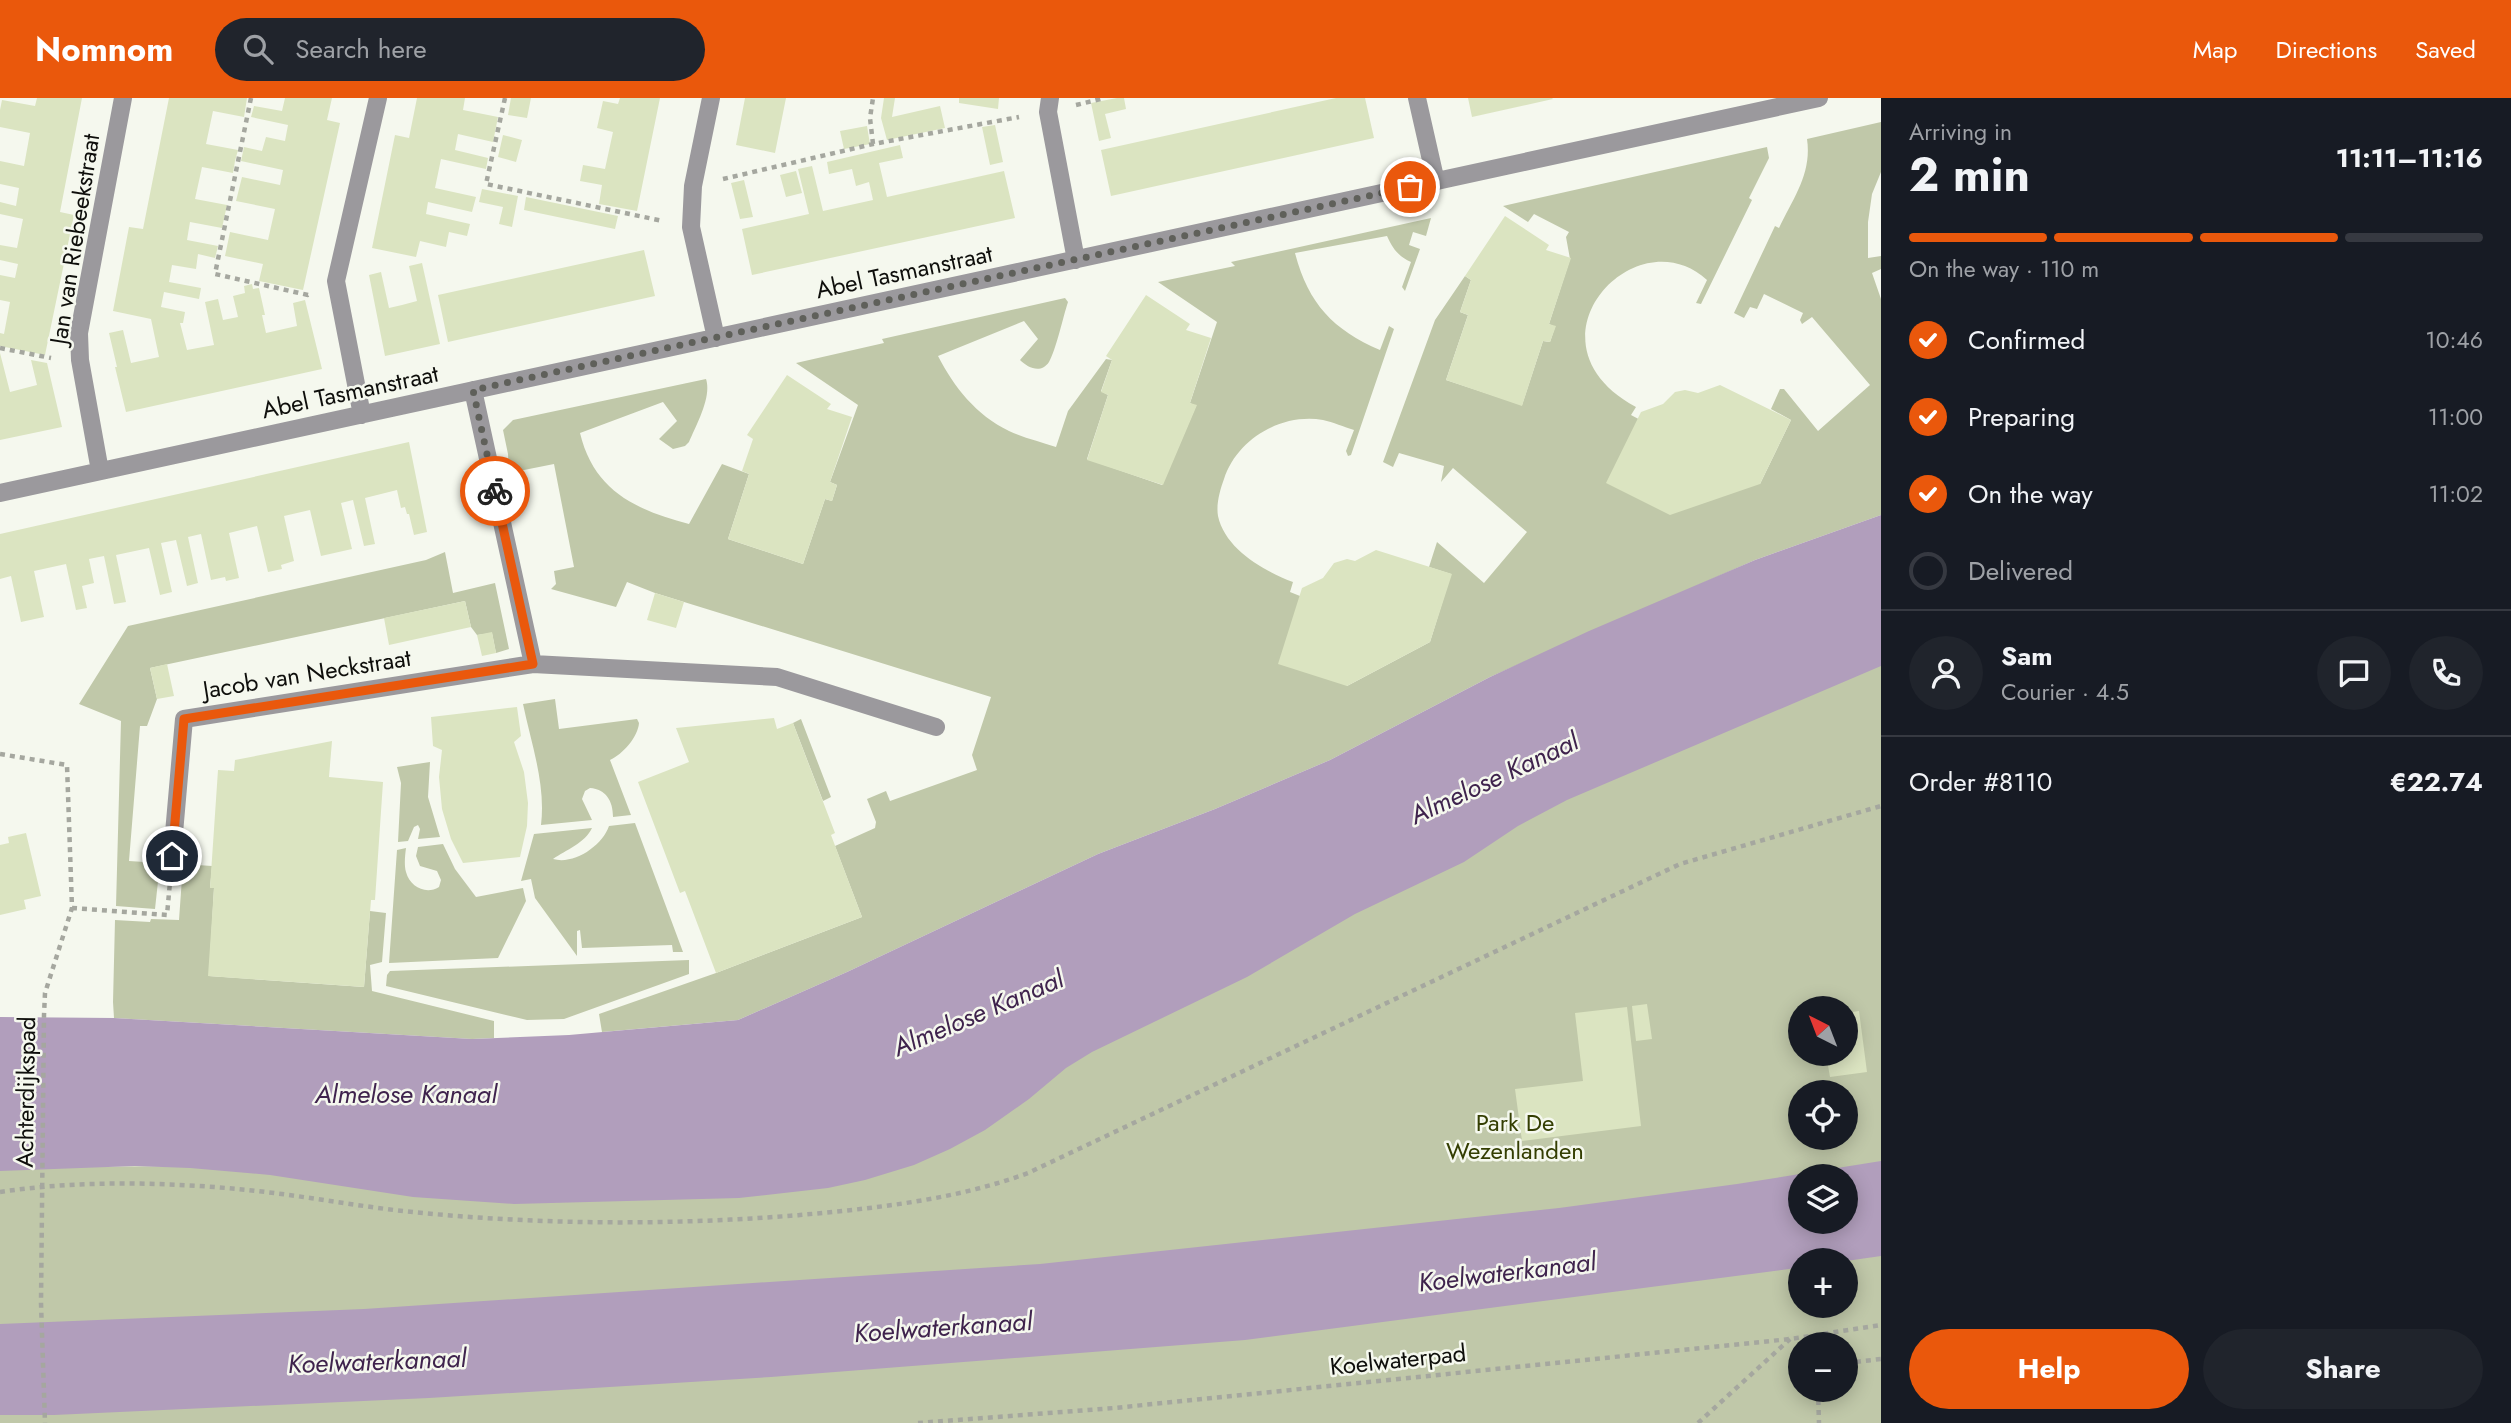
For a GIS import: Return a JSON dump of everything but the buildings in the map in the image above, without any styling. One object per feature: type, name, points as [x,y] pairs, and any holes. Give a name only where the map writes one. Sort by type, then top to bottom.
[{"type":"street","name":"Jan van Riebeekstraat","points":[[100,471],[80,355],[79,333],[123,98]]},
{"type":"street","points":[[362,415],[336,281],[378,98]]},
{"type":"street","points":[[711,98],[693,186],[691,227],[716,338]]},
{"type":"street","points":[[1417,98],[1436,181]]},
{"type":"street","name":"Abel Tasmanstraat","points":[[0,493],[1819,98]]},
{"type":"street","points":[[1049,105],[1076,260]]},
{"type":"street","points":[[473,390],[533,664]]},
{"type":"street","name":"Jacob van Neckstraat","points":[[172,856],[184,719],[533,664],[777,677],[936,727]]},
{"type":"path","points":[[251,98],[215,274],[308,295],[318,286],[336,281]]},
{"type":"path","points":[[505,98],[486,184],[691,227]]},
{"type":"path","points":[[873,98],[870,118],[873,144]]},
{"type":"path","points":[[693,186],[1049,105],[1105,98]]},
{"type":"path","points":[[0,348],[46,358],[80,355]]},
{"type":"path","name":"Achterdijkspad","points":[[0,754],[67,765],[72,908],[45,993],[44,1015],[41,1303],[45,1423]]},
{"type":"path","points":[[0,1192],[43,1187],[147,1184],[247,1190],[446,1215],[578,1222],[742,1220],[865,1209],[960,1195],[1028,1173],[1680,864],[1881,806]]},
{"type":"path","points":[[72,908],[167,915],[172,856]]},
{"type":"path","name":"Koelwaterpad","points":[[1838,1332],[1881,1325]]},
{"type":"path","name":"Koelwaterpad","points":[[918,1423],[1114,1408],[1788,1339]]},
{"type":"path","points":[[1698,1423],[1788,1341]]},
{"type":"path","points":[[1858,1362],[1881,1359]]},
{"type":"path","points":[[1818,1402],[1819,1423]]},
{"type":"green space","points":[[1881,122],[1881,172],[1872,194],[1868,222],[1868,258],[1881,256],[1881,269],[1872,273],[1881,299],[1881,515],[1755,560],[1490,677],[1330,760],[1215,809],[1098,854],[738,1020],[602,1032],[599,1014],[862,917],[835,846],[875,828],[876,822],[867,799],[886,791],[890,801],[977,770],[972,755],[991,697],[627,582],[616,607],[551,589],[556,584],[554,571],[574,567],[554,464],[509,473],[503,430],[513,420],[706,379],[705,402],[685,446],[673,449],[659,439],[677,421],[663,402],[580,433],[595,470],[607,484],[635,504],[689,524],[722,464],[749,474],[728,539],[803,564],[825,499],[832,501],[837,485],[830,482],[858,405],[796,363],[884,343],[882,339],[1065,298],[1068,302],[1054,350],[1049,362],[1042,368],[1031,367],[1020,360],[1038,339],[1024,321],[938,356],[951,379],[986,417],[1015,433],[1056,447],[1068,411],[1106,359],[1112,360],[1101,391],[1108,395],[1087,459],[1162,485],[1196,406],[1190,403],[1217,322],[1158,282],[1235,266],[1231,262],[1431,218],[1426,236],[1413,232],[1409,245],[1420,249],[1405,291],[1402,287],[1411,262],[1396,252],[1387,236],[1295,253],[1300,271],[1315,300],[1336,324],[1380,350],[1389,326],[1394,329],[1351,455],[1348,456],[1346,451],[1354,430],[1327,421],[1307,419],[1277,425],[1250,441],[1239,452],[1230,465],[1219,497],[1218,516],[1229,539],[1258,565],[1293,582],[1290,592],[1300,596],[1347,686],[1430,642],[1451,574],[1429,567],[1437,542],[1484,583],[1527,532],[1453,468],[1441,482],[1444,466],[1399,453],[1393,467],[1383,462],[1435,320],[1465,276],[1471,280],[1460,312],[1468,315],[1446,380],[1522,405],[1543,341],[1550,342],[1555,327],[1549,324],[1570,259],[1566,237],[1569,232],[1534,214],[1528,222],[1503,206],[1767,147],[1769,158],[1749,198],[1752,200],[1701,304],[1696,303],[1707,280],[1678,264],[1649,263],[1622,274],[1600,295],[1587,321],[1587,351],[1602,380],[1636,407],[1631,415],[1760,484],[1791,420],[1771,409],[1780,389],[1784,389],[1818,431],[1870,385],[1812,317],[1802,324],[1800,320],[1803,313],[1764,294],[1757,309],[1750,307],[1744,318],[1734,313],[1775,226],[1779,228],[1800,185],[1807,163],[1807,139]]},
{"type":"green space","points":[[445,552],[453,593],[495,583],[509,649],[496,653],[492,633],[477,635],[471,627],[465,601],[150,668],[157,699],[147,726],[140,726],[129,861],[160,863],[155,909],[116,906],[121,721],[79,704],[128,626],[426,560]]},
{"type":"green space","name":"Park De Wezenlanden","points":[[1881,651],[1881,1423],[0,1423],[0,1167],[828,1163],[1681,732]]},
{"type":"green space","points":[[555,699],[559,729],[637,719],[638,728],[633,739],[610,760],[631,815],[613,817],[608,797],[590,788],[585,791],[582,799],[592,820],[541,825],[540,779],[523,704]]},
{"type":"green space","points":[[801,719],[831,797],[823,801],[793,723]]},
{"type":"green space","points":[[430,762],[428,797],[440,837],[418,839],[418,825],[414,827],[408,841],[398,842],[401,783],[397,767]]},
{"type":"green space","points":[[635,823],[683,952],[673,952],[672,945],[582,948],[580,930],[577,931],[577,956],[535,898],[531,879],[521,881],[534,834],[592,828],[580,842],[553,859],[561,860],[578,856],[594,847],[609,826]]},
{"type":"green space","points":[[443,844],[455,869],[476,897],[523,888],[526,901],[498,958],[389,963],[397,850],[406,848],[405,869],[411,882],[419,888],[429,890],[439,887],[441,880],[437,871],[420,866],[416,856],[418,847]]},
{"type":"green space","points":[[183,864],[212,866],[210,888],[214,888],[209,976],[364,987],[370,911],[386,913],[382,962],[370,965],[372,991],[494,1021],[494,1038],[472,1039],[114,1018],[115,920],[179,920]]},
{"type":"green space","points":[[689,960],[689,974],[564,1019],[527,1020],[386,986],[390,971]]},
{"type":"water","name":"Almelose Kanaal","points":[[1881,515],[1881,666],[1567,800],[1518,826],[1464,862],[1355,914],[1247,977],[1092,1052],[1066,1068],[1029,1099],[985,1130],[914,1165],[828,1188],[739,1198],[514,1204],[413,1197],[270,1175],[190,1168],[135,1166],[0,1171],[0,1017],[114,1018],[472,1039],[569,1035],[738,1020],[1098,854],[1215,809],[1330,760],[1490,677],[1589,631],[1755,560]]},
{"type":"water","name":"Koelwaterkanaal","points":[[1881,1161],[1881,1256],[1858,1259],[1858,1248],[1788,1248],[1788,1269],[1245,1340],[771,1377],[429,1398],[54,1415],[0,1415],[0,1324],[364,1309],[1040,1264],[1559,1208],[1788,1176],[1788,1234],[1858,1234],[1858,1165]]},
{"type":"way so far","points":[[495,491],[473,390],[1410,187]]},
{"type":"route","points":[[172,856],[184,719],[533,664],[495,491]]}]
